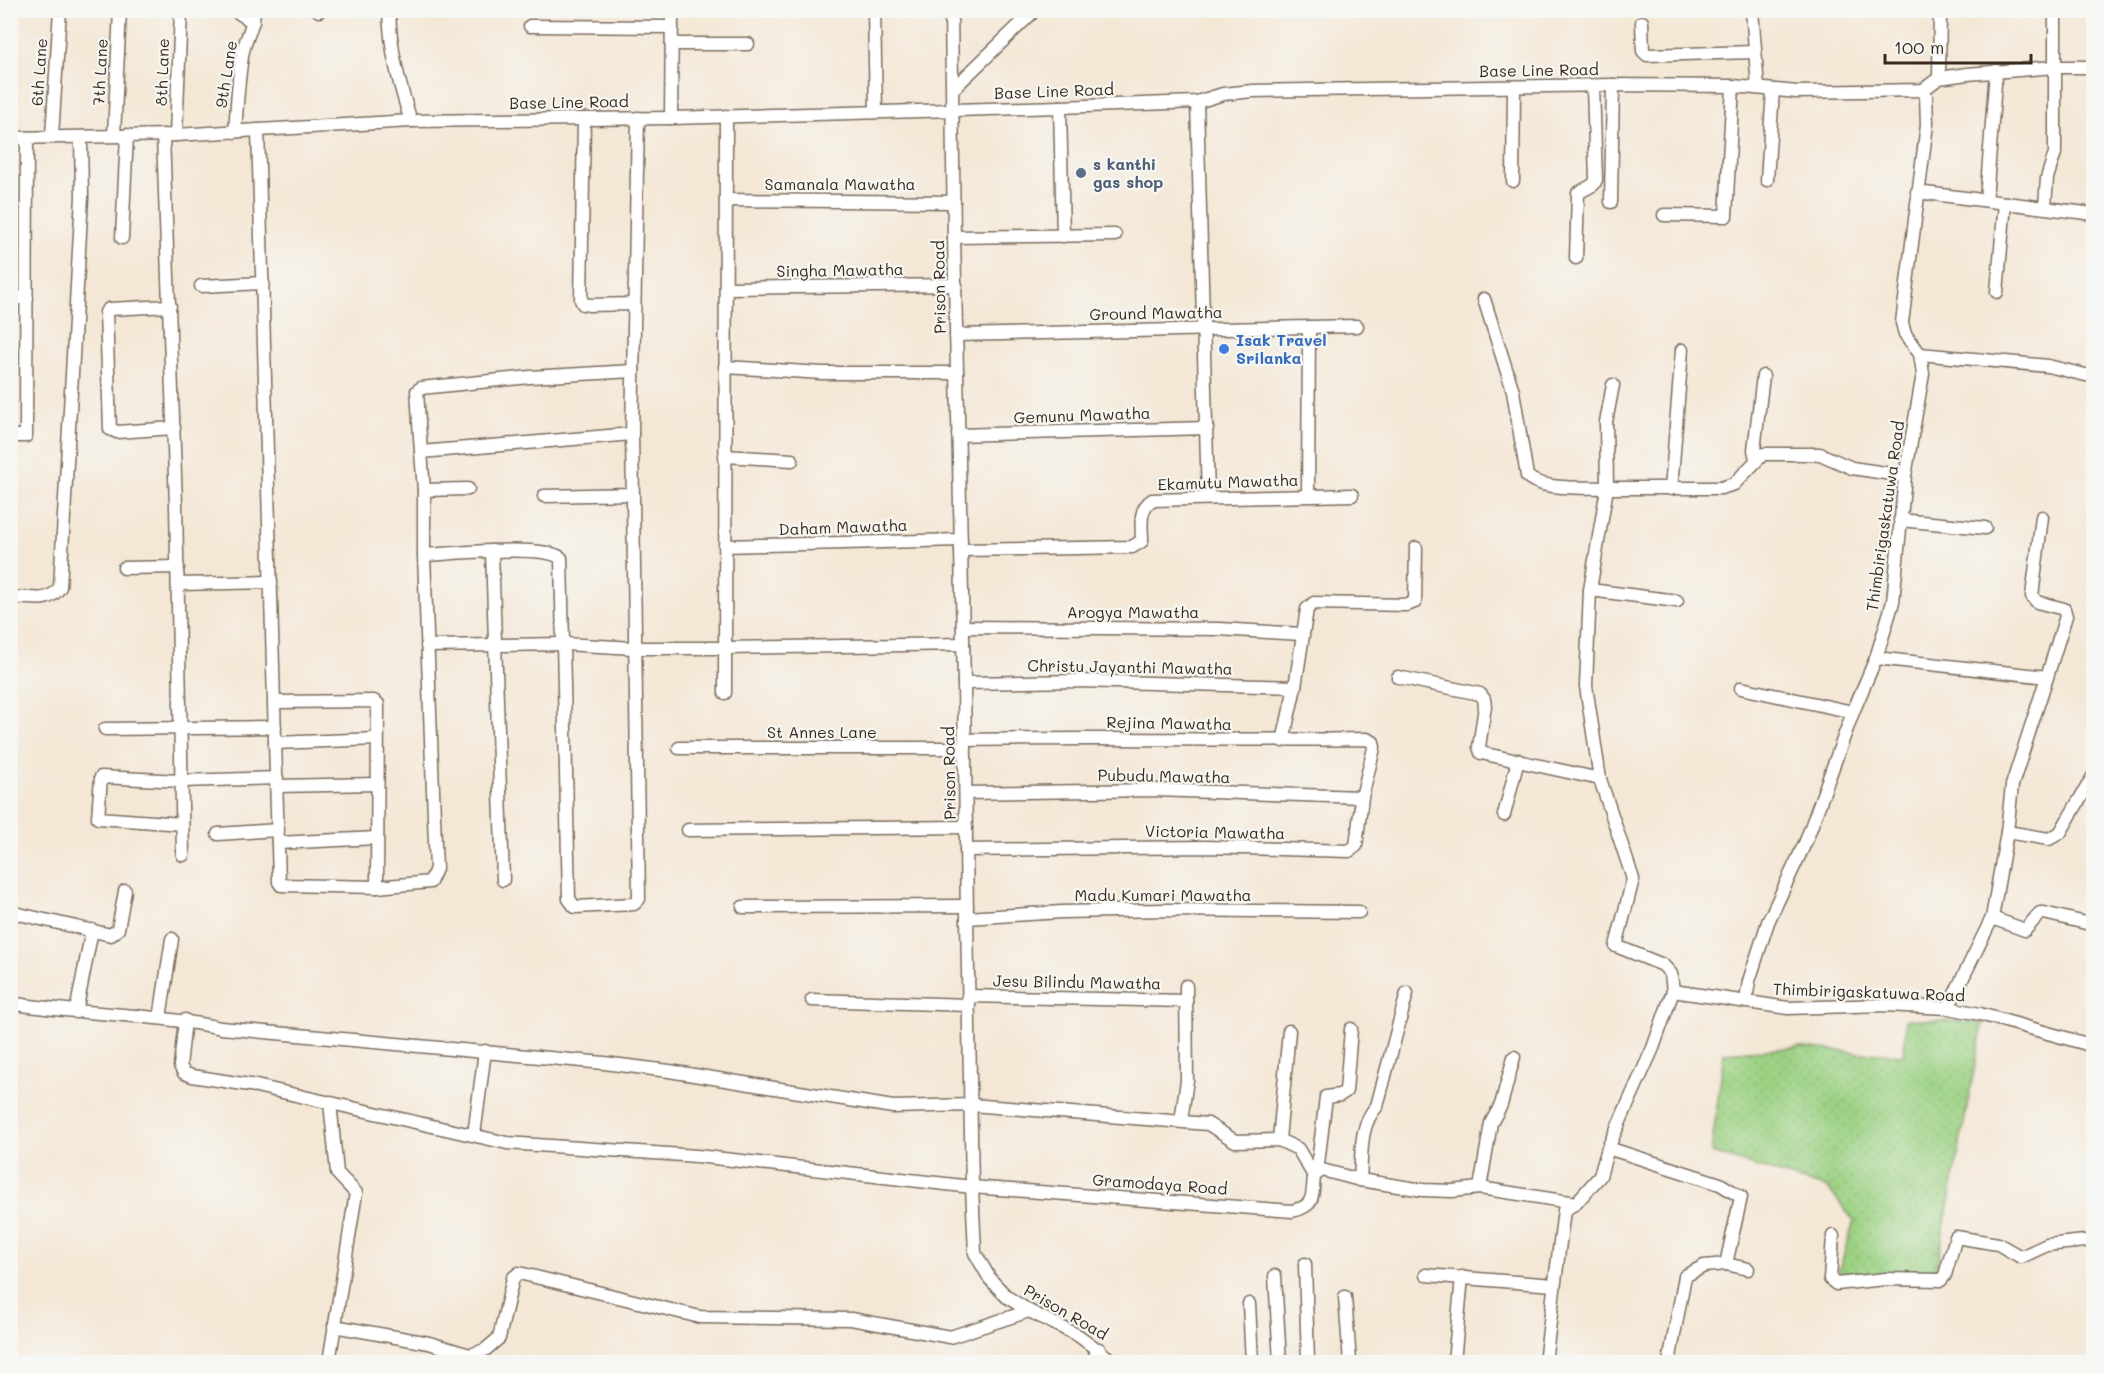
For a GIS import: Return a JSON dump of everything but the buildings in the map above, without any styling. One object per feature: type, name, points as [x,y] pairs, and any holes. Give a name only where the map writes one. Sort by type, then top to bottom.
[{"type":"street","name":"6th Lane","points":[[52,136],[60,10]]},
{"type":"street","name":"7th Lane","points":[[114,135],[120,10]]},
{"type":"street","name":"8th Lane","points":[[176,135],[182,10]]},
{"type":"street","points":[[234,10],[254,16]]},
{"type":"street","points":[[389,10],[390,40],[411,121]]},
{"type":"street","points":[[670,118],[672,10]]},
{"type":"street","points":[[874,10],[876,111]]},
{"type":"street","name":"Prison Road","points":[[951,10],[968,1001],[975,1253],[990,1279],[1007,1297],[1029,1311],[1080,1336],[1114,1362]]},
{"type":"street","points":[[953,89],[1035,10]]},
{"type":"street","points":[[1752,10],[1758,88]]},
{"type":"street","points":[[1939,78],[1940,10]]},
{"type":"street","points":[[2045,207],[2047,178],[2055,153],[2055,10]]},
{"type":"street","name":"9th Lane","points":[[235,132],[243,48],[254,16]]},
{"type":"street","points":[[1642,22],[1643,51],[1647,55],[1755,52]]},
{"type":"street","points":[[530,26],[672,27]]},
{"type":"street","points":[[672,44],[748,44]]},
{"type":"street","points":[[2094,67],[1996,71],[1939,78],[1923,90],[1926,96],[1927,124],[1902,323],[1905,334],[1920,354],[2048,366],[2094,377]]},
{"type":"street","points":[[1986,200],[1996,71]]},
{"type":"street","name":"Base Line Road","points":[[10,138],[176,135],[411,121],[670,118],[1197,102],[1223,94],[1253,91],[1613,85],[1733,86],[1797,92],[1923,90]]},
{"type":"street","points":[[1611,202],[1613,85]]},
{"type":"street","points":[[1576,258],[1578,192],[1593,185],[1596,180],[1593,86]]},
{"type":"street","points":[[1664,215],[1726,216],[1733,86]]},
{"type":"street","points":[[1513,181],[1514,87]]},
{"type":"street","points":[[1767,180],[1773,90]]},
{"type":"street","points":[[1197,102],[1208,498]]},
{"type":"street","points":[[1060,107],[1063,236]]},
{"type":"street","points":[[725,693],[726,116]]},
{"type":"street","points":[[424,555],[492,551],[549,553],[561,558],[569,899],[575,907],[634,904],[639,899],[632,434],[638,118]]},
{"type":"street","points":[[584,119],[581,300],[583,304],[590,305],[634,304]]},
{"type":"street","points":[[258,130],[279,882],[281,885],[377,887],[430,882],[436,869],[424,555],[424,490],[417,391],[421,388],[530,377],[633,371]]},
{"type":"street","points":[[122,238],[127,135]]},
{"type":"street","points":[[163,135],[178,567],[183,855]]},
{"type":"street","points":[[10,598],[45,598],[54,596],[60,587],[82,197],[81,136]]},
{"type":"street","points":[[10,436],[26,436],[27,138]]},
{"type":"street","points":[[1917,192],[2094,214]]},
{"type":"street","name":"Samanala Mawatha","points":[[726,200],[954,202]]},
{"type":"street","points":[[1997,292],[2005,202]]},
{"type":"street","points":[[954,237],[1115,235]]},
{"type":"street","points":[[201,286],[262,282]]},
{"type":"street","name":"Singha Mawatha","points":[[726,288],[956,285]]},
{"type":"street","points":[[10,298],[27,298]]},
{"type":"street","points":[[1484,299],[1513,392],[1527,476],[1533,482],[1563,487],[1721,488],[1734,484],[1763,454],[1820,454],[1851,468],[1905,476]]},
{"type":"street","points":[[170,306],[109,309],[106,312],[110,429],[117,432],[174,428]]},
{"type":"street","name":"Ground Mawatha","points":[[956,335],[1357,326]]},
{"type":"street","points":[[1308,496],[1309,327]]},
{"type":"street","points":[[1671,489],[1682,350]]},
{"type":"street","name":"Thimbirigaskatuwa Road","points":[[1746,1001],[1749,981],[1768,922],[1806,841],[1853,712],[1876,658],[1893,602],[1905,476],[1923,374],[1920,354]]},
{"type":"street","points":[[725,367],[822,373],[957,373]]},
{"type":"street","points":[[1756,459],[1754,450],[1763,376]]},
{"type":"street","points":[[1545,1362],[1564,1210],[1576,1203],[1600,1176],[1608,1148],[1653,1048],[1673,991],[1671,974],[1663,965],[1616,946],[1633,879],[1600,779],[1586,686],[1590,590],[1607,488],[1606,423],[1613,385]]},
{"type":"street","name":"Gemunu Mawatha","points":[[958,435],[1207,428]]},
{"type":"street","points":[[421,453],[632,434]]},
{"type":"street","points":[[725,456],[792,460]]},
{"type":"street","points":[[424,490],[468,489]]},
{"type":"street","points":[[544,496],[633,494]]},
{"type":"street","name":"Ekamutu Mawatha","points":[[961,545],[1132,547],[1142,541],[1142,513],[1146,504],[1152,500],[1352,495]]},
{"type":"street","points":[[1948,1008],[1992,918],[2010,812],[2012,784],[2066,616],[2064,609],[2037,602],[2032,596],[2042,517]]},
{"type":"street","points":[[1900,520],[1985,528]]},
{"type":"street","name":"Daham Mawatha","points":[[725,546],[961,545]]},
{"type":"street","points":[[1283,741],[1295,687],[1307,609],[1314,603],[1407,605],[1415,602],[1416,548]]},
{"type":"street","points":[[492,551],[503,880]]},
{"type":"street","points":[[123,568],[178,567]]},
{"type":"street","points":[[178,584],[271,582]]},
{"type":"street","points":[[1590,590],[1677,601]]},
{"type":"street","name":"Arogya Mawatha","points":[[963,627],[1218,630],[1302,634]]},
{"type":"street","points":[[427,646],[564,644],[634,648],[726,648],[963,644]]},
{"type":"street","points":[[1876,658],[2047,677]]},
{"type":"street","points":[[1398,677],[1480,694],[1485,706],[1479,747],[1481,753],[1600,779]]},
{"type":"street","name":"Christu Jayanthi Mawatha","points":[[964,683],[1078,681],[1295,687]]},
{"type":"street","points":[[1741,688],[1853,712]]},
{"type":"street","points":[[275,702],[376,701],[378,704],[377,887]]},
{"type":"street","points":[[105,729],[275,727]]},
{"type":"street","name":"Rejina Mawatha","points":[[965,744],[1051,738],[1283,741],[1367,739],[1373,742]]},
{"type":"street","points":[[275,743],[377,739]]},
{"type":"street","name":"Victoria Mawatha","points":[[966,850],[1205,847],[1349,851],[1356,846],[1362,797],[1374,748],[1373,742]]},
{"type":"street","name":"St Annes Lane","points":[[679,748],[965,744]]},
{"type":"street","points":[[1504,815],[1518,760]]},
{"type":"street","points":[[2007,832],[2049,839],[2060,833],[2094,775]]},
{"type":"street","points":[[182,824],[97,817],[102,777],[377,784]]},
{"type":"street","name":"Pubudu Mawatha","points":[[966,793],[1155,790],[1362,797]]},
{"type":"street","points":[[688,830],[966,827]]},
{"type":"street","points":[[218,834],[377,838]]},
{"type":"street","points":[[10,912],[111,935],[118,928],[125,891]]},
{"type":"street","name":"Madu Kumari Mawatha","points":[[742,907],[967,912],[1131,910],[1359,912]]},
{"type":"street","points":[[1992,918],[2025,930],[2040,913],[2044,912],[2094,925]]},
{"type":"street","points":[[76,1011],[92,930]]},
{"type":"street","points":[[160,1018],[172,939]]},
{"type":"street","points":[[1181,1121],[1187,1080],[1186,986]]},
{"type":"street","name":"Thimbirigaskatuwa Road","points":[[1673,991],[1788,1008],[1885,1005],[1948,1008],[1980,1014],[2094,1046]]},
{"type":"street","points":[[1360,1180],[1364,1128],[1369,1114],[1377,1106],[1407,993]]},
{"type":"street","name":"Jesu Bilindu Mawatha","points":[[812,1000],[1185,1001]]},
{"type":"street","points":[[10,1004],[185,1020],[221,1028],[485,1051],[669,1071],[893,1107],[971,1105],[1208,1124],[1235,1141],[1278,1140],[1298,1149],[1316,1174],[1322,1170],[1360,1180],[1423,1190],[1452,1191],[1480,1188],[1576,1203]]},
{"type":"street","points":[[185,1020],[180,1066],[184,1073],[330,1102],[507,1143],[697,1156],[972,1187]]},
{"type":"street","name":"Gramodaya Road","points":[[972,1187],[1292,1211],[1305,1208],[1312,1201],[1326,1097],[1340,1095],[1346,1091],[1351,1029]]},
{"type":"street","points":[[1278,1140],[1289,1031]]},
{"type":"street","points":[[474,1135],[485,1051]]},
{"type":"street","points":[[1480,1188],[1491,1123],[1501,1105],[1514,1057]]},
{"type":"street","points":[[329,1362],[356,1193],[337,1173],[330,1102]]},
{"type":"street","points":[[1608,1148],[1720,1184],[1741,1197],[1726,1264]]},
{"type":"street","points":[[1833,1236],[1830,1279],[1836,1284],[1886,1279],[1941,1280],[1945,1275],[1956,1237],[1998,1244],[2021,1257],[2047,1245],[2092,1237]]},
{"type":"street","points":[[1305,1264],[1308,1362]]},
{"type":"street","points":[[1669,1362],[1685,1276],[1704,1266],[1726,1264],[1748,1269]]},
{"type":"street","points":[[334,1326],[429,1343],[470,1355],[485,1350],[499,1338],[513,1278],[519,1273],[700,1317],[850,1319],[950,1337],[1029,1311]]},
{"type":"street","points":[[1426,1275],[1554,1285]]},
{"type":"street","points":[[1275,1276],[1280,1362]]},
{"type":"street","points":[[1454,1362],[1462,1277]]},
{"type":"street","points":[[1345,1297],[1350,1362]]},
{"type":"street","points":[[1249,1304],[1252,1362]]},
{"type":"street","points":[[1092,1362],[1099,1349]]},
{"type":"green space","points":[[1906,1019],[1983,1023],[1935,1275],[1837,1277],[1854,1221],[1828,1188],[1711,1153],[1724,1053],[1802,1047],[1904,1055]]},
{"type":"place","name":"s kanthi gas shop","points":[[1081,173]]},
{"type":"place","name":"Isak Travel Srilanka","points":[[1224,349]]}]
